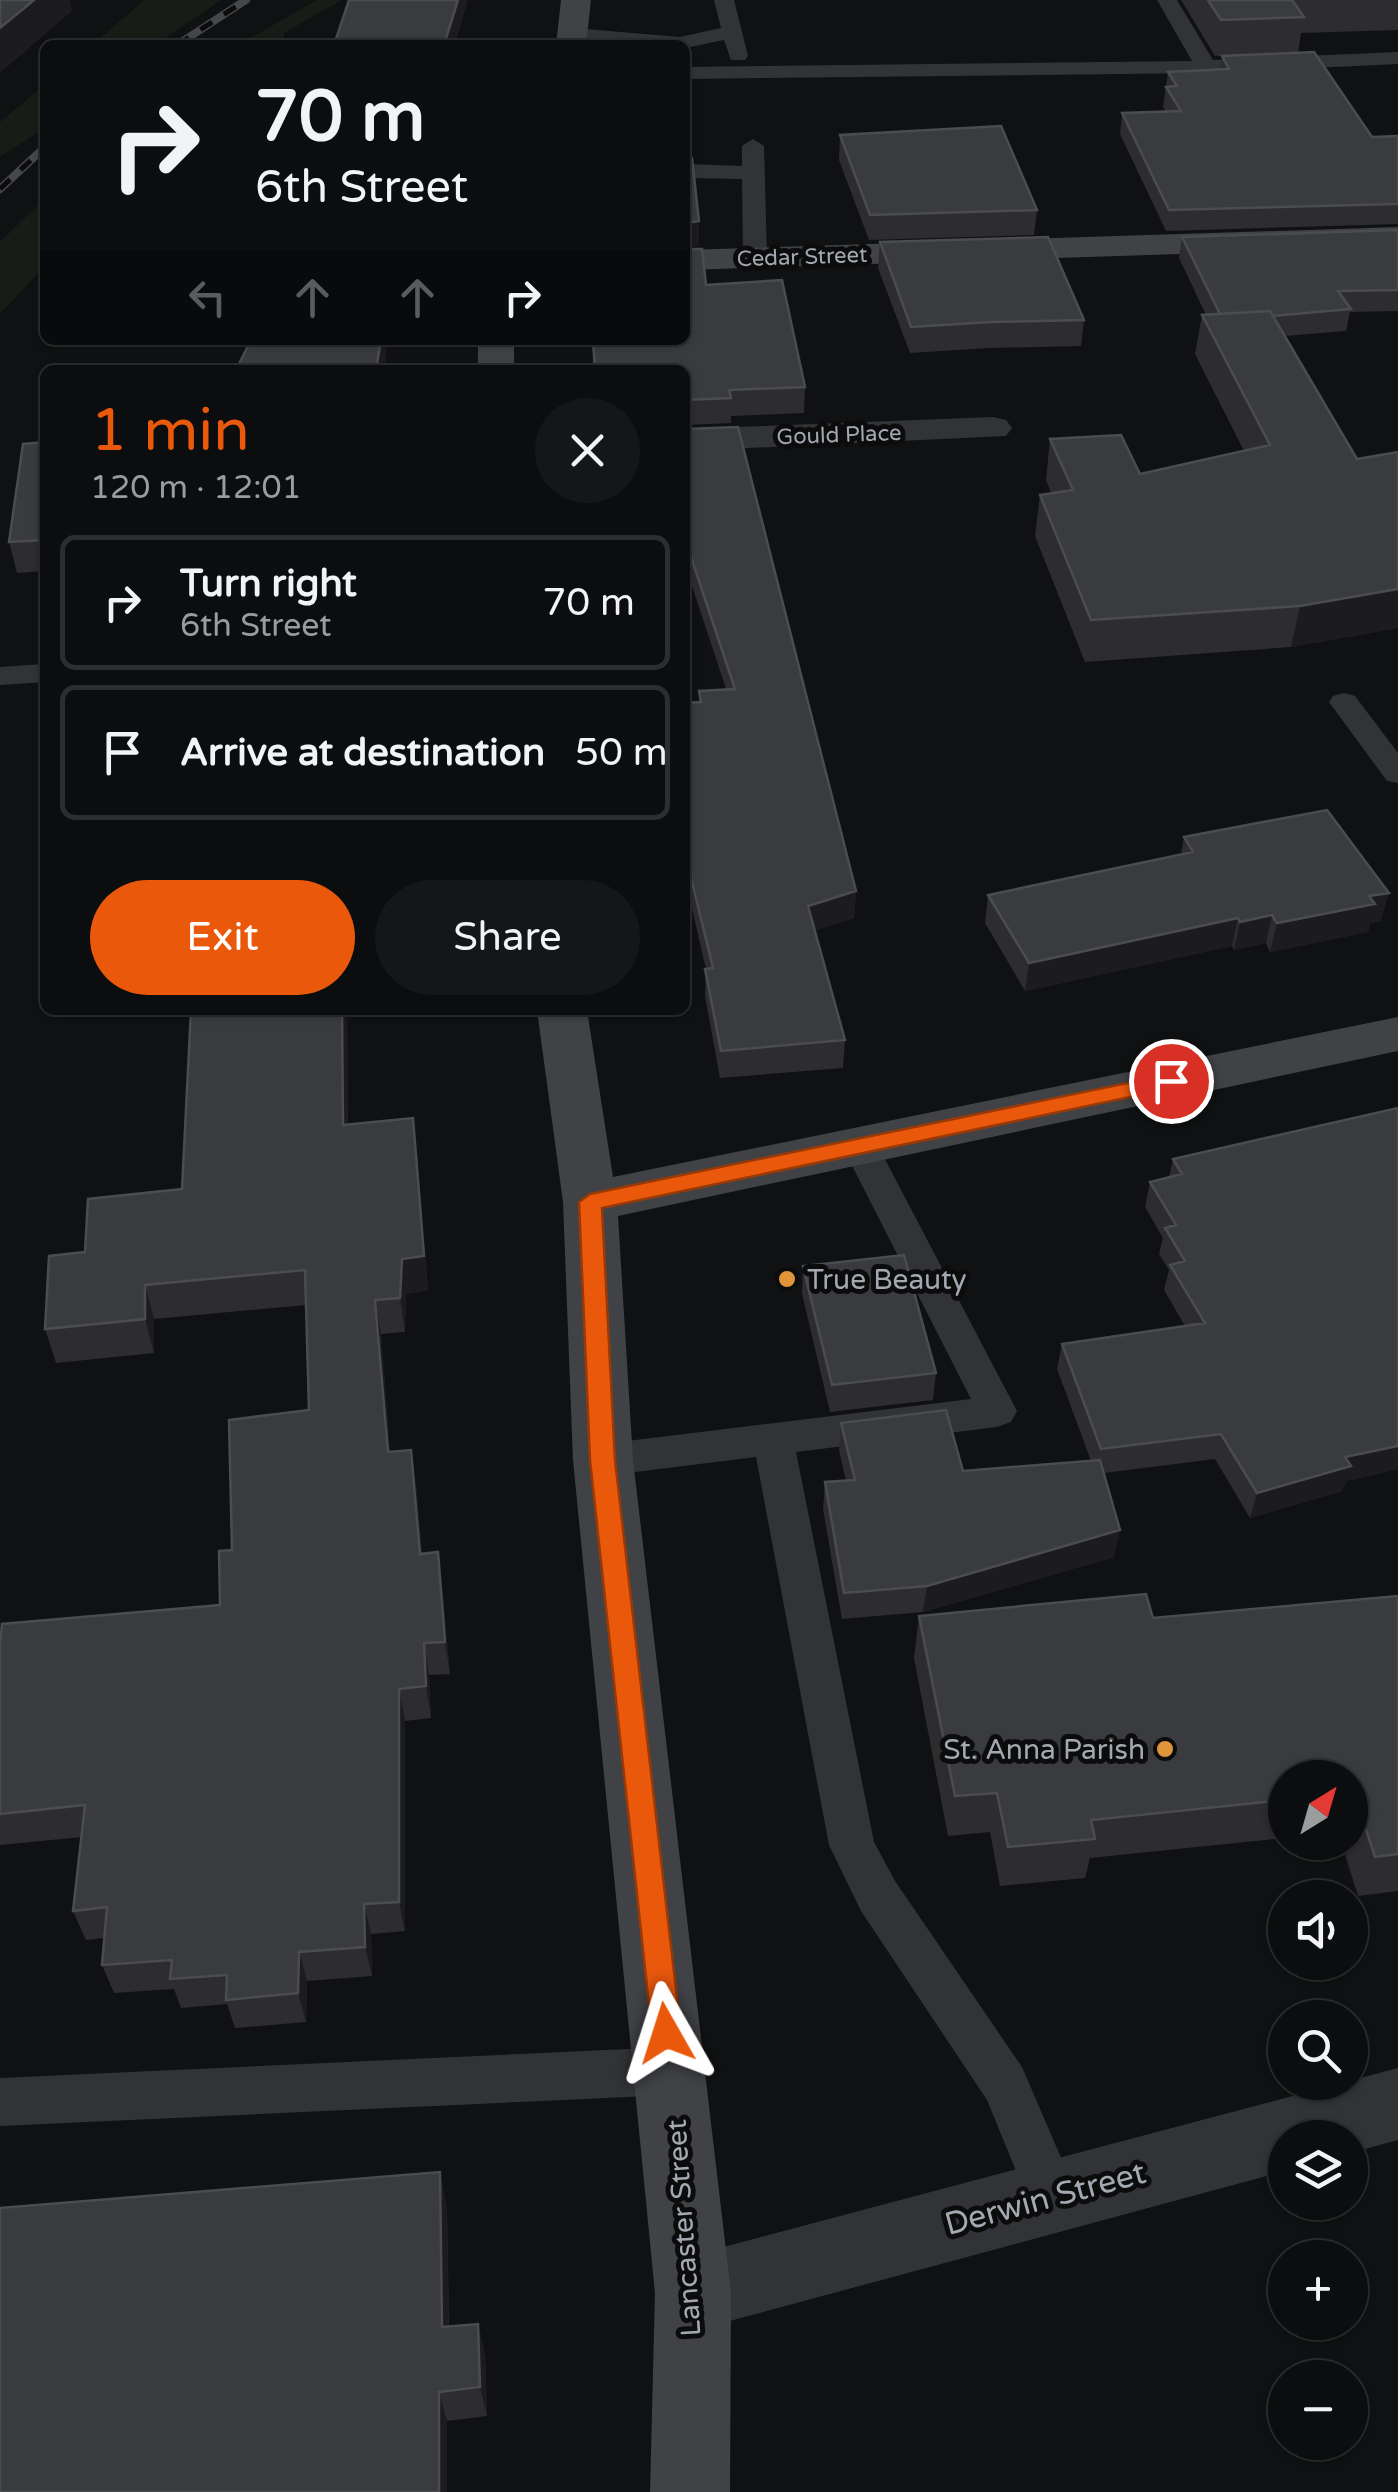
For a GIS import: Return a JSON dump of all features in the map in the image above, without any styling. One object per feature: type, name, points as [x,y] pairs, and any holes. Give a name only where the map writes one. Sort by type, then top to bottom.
[{"type":"street","points":[[572,40],[576,0]]},
{"type":"street","name":"Cedar Street","points":[[690,260],[1398,238]]},
{"type":"street","name":"Gould Place","points":[[690,440],[993,428]]},
{"type":"street","name":"Lancaster Street","points":[[563,1015],[590,1202],[603,1460],[693,2292],[690,2492]]},
{"type":"street","points":[[590,1202],[1398,1034]]},
{"type":"street","name":"Derwin Street","points":[[693,2292],[1398,2104]]},
{"type":"lane","points":[[724,0],[743,73]]},
{"type":"lane","points":[[1167,0],[1206,67]]},
{"type":"lane","points":[[690,41],[732,32]]},
{"type":"lane","points":[[690,73],[1206,67],[1398,58]]},
{"type":"lane","points":[[753,146],[755,258]]},
{"type":"lane","points":[[690,171],[753,174]]},
{"type":"lane","points":[[0,676],[40,672]]},
{"type":"lane","points":[[1344,702],[1398,774]]},
{"type":"lane","points":[[603,1460],[997,1411],[860,1146]]},
{"type":"lane","points":[[774,1439],[852,1845],[878,1896],[1006,2084],[1052,2196]]},
{"type":"lane","points":[[0,2102],[671,2071]]},
{"type":"shaded area","points":[[144,0],[221,0],[162,40],[98,40]]},
{"type":"shaded area","points":[[317,0],[342,0],[284,33],[284,40],[247,40]]},
{"type":"shaded area","points":[[40,88],[40,131],[0,157],[0,122]]},
{"type":"shaded area","points":[[40,203],[40,271],[0,314],[0,242]]},
{"type":"building","points":[[0,0],[34,0],[0,28]]},
{"type":"building","points":[[349,0],[458,0],[446,40],[336,40]]},
{"type":"building","points":[[1208,0],[1292,0],[1304,17],[1221,20]]},
{"type":"building","points":[[1314,52],[1372,137],[1398,136],[1398,204],[1169,210],[1122,113],[1181,111],[1166,87],[1177,86],[1168,72],[1229,69],[1222,56]]},
{"type":"building","points":[[1001,126],[1037,210],[870,215],[840,135]]},
{"type":"building","points":[[690,157],[692,158],[699,221],[690,222]]},
{"type":"building","points":[[1398,230],[1398,290],[1338,291],[1351,309],[1273,316],[1270,311],[1220,314],[1182,237]]},
{"type":"building","points":[[1048,237],[1084,320],[911,327],[880,242]]},
{"type":"building","points":[[690,249],[702,249],[706,285],[782,280],[805,387],[729,390],[731,398],[690,400],[690,365],[595,365],[593,345],[690,345]]},
{"type":"building","points":[[1270,311],[1357,459],[1398,452],[1398,589],[1300,606],[1091,620],[1040,495],[1073,490],[1050,439],[1121,435],[1140,474],[1270,445],[1202,315]]},
{"type":"building","points":[[248,345],[380,345],[377,365],[238,365]]},
{"type":"building","points":[[738,427],[856,891],[808,906],[845,1040],[721,1051],[705,969],[713,968],[690,874],[690,703],[701,702],[699,691],[735,689],[690,554],[690,429]]},
{"type":"building","points":[[40,442],[40,540],[9,542],[23,444]]},
{"type":"building","points":[[1327,810],[1389,893],[1369,896],[1375,904],[1277,923],[1272,915],[1240,922],[1238,918],[1029,963],[988,895],[1193,852],[1184,837]]},
{"type":"building","points":[[191,1015],[342,1015],[343,1125],[413,1118],[424,1256],[402,1259],[400,1298],[375,1300],[388,1452],[411,1450],[420,1554],[438,1552],[445,1642],[424,1643],[426,1686],[399,1689],[399,1902],[364,1904],[365,1947],[299,1952],[298,1993],[226,2000],[227,1975],[170,1979],[172,1960],[102,1965],[107,1907],[73,1911],[85,1805],[0,1814],[2,1624],[220,1605],[219,1551],[232,1550],[229,1420],[309,1410],[305,1270],[145,1285],[145,1319],[45,1329],[49,1256],[85,1252],[88,1199],[182,1189]]},
{"type":"building","points":[[1398,1108],[1398,1446],[1345,1457],[1351,1466],[1257,1493],[1221,1434],[1101,1449],[1062,1344],[1205,1323],[1170,1265],[1185,1261],[1165,1228],[1176,1225],[1150,1182],[1182,1174],[1173,1159]]},
{"type":"building","points":[[904,1255],[936,1373],[832,1385],[803,1266]]},
{"type":"building","points":[[946,1410],[963,1471],[1100,1460],[1120,1530],[927,1586],[844,1593],[825,1482],[855,1480],[841,1423]]},
{"type":"building","name":"St. Anna Parish","points":[[1146,1594],[1153,1618],[1398,1596],[1398,1854],[1375,1857],[1368,1836],[1368,1760],[1268,1760],[1268,1802],[1091,1820],[1095,1839],[1008,1847],[997,1793],[955,1796],[919,1616]]},
{"type":"building","points":[[440,2172],[442,2327],[478,2324],[480,2387],[439,2392],[439,2492],[0,2492],[0,2208]]},
{"type":"railway","points":[[185,40],[246,0]]},
{"type":"railway","points":[[0,189],[40,152]]},
{"type":"place","name":"True Beauty","points":[[787,1279]]},
{"type":"place","name":"St. Anna Parish","points":[[1165,1749]]},
{"type":"route","points":[[666,2033],[603,1460],[590,1202],[1171,1081]]}]
